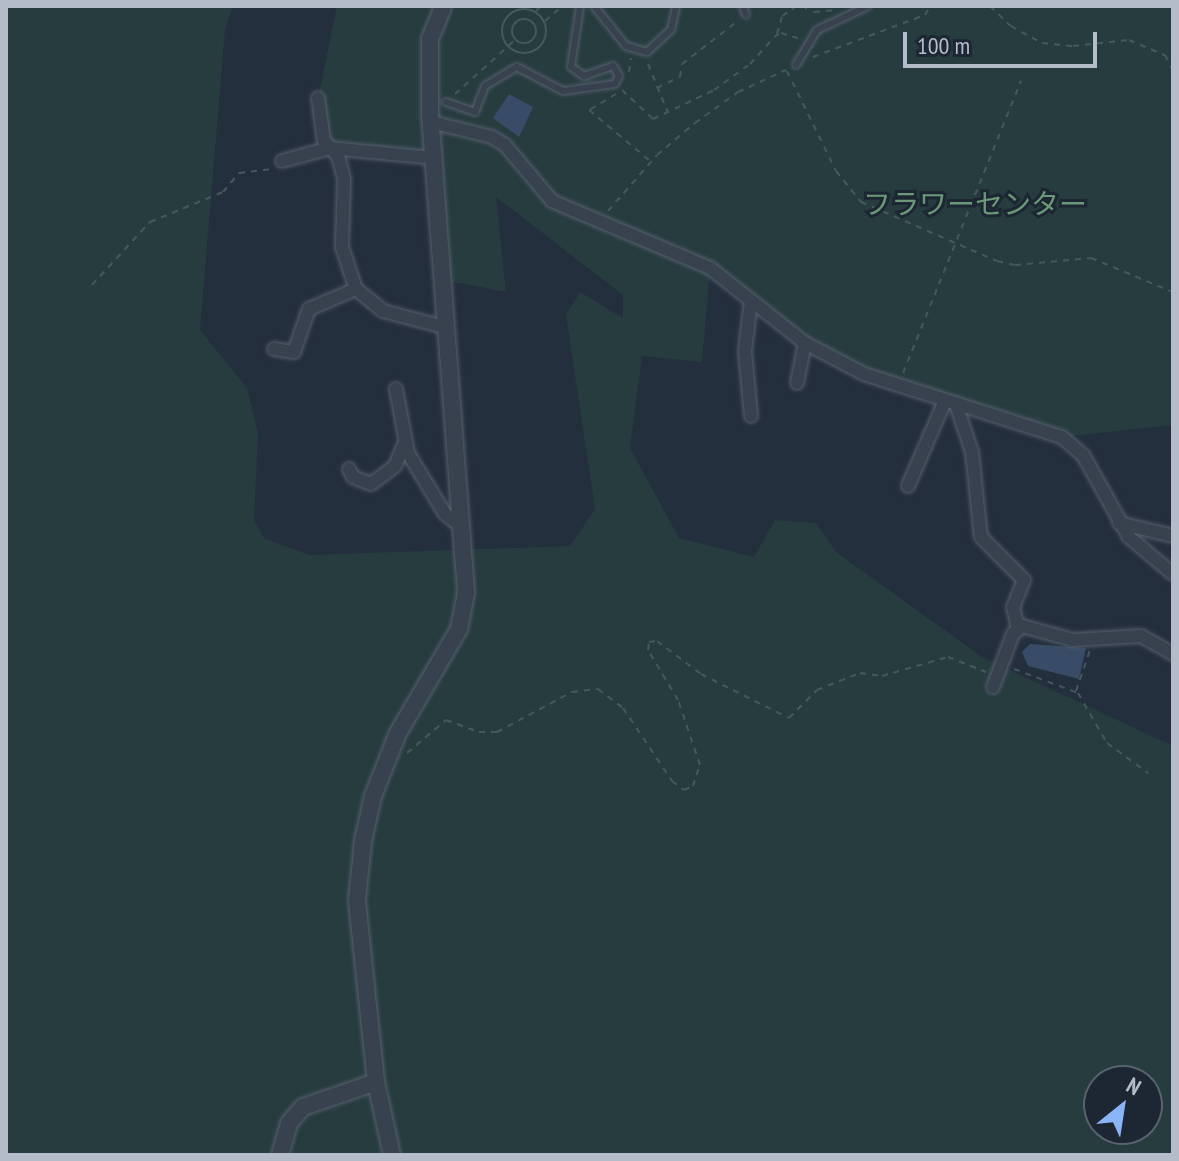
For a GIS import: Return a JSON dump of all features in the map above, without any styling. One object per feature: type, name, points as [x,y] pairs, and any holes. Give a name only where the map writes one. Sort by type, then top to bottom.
[{"type":"street","points":[[392,1155],[376,1082],[357,901],[363,841],[398,733],[459,629],[466,592],[431,122],[430,39],[443,6]]},
{"type":"street","points":[[318,98],[324,141],[344,179],[342,247],[356,289],[383,311],[448,328]]},
{"type":"street","points":[[431,122],[492,137],[505,145],[552,201],[710,268],[805,343],[898,386],[1073,444],[1119,523],[1173,574]]},
{"type":"street","points":[[282,161],[330,148],[433,158]]},
{"type":"street","points":[[274,349],[294,352],[309,309],[356,289]]},
{"type":"street","points":[[751,301],[745,351],[751,416]]},
{"type":"street","points":[[797,383],[805,343]]},
{"type":"street","points":[[396,389],[405,442],[445,514],[462,527]]},
{"type":"street","points":[[908,486],[951,403]]},
{"type":"street","points":[[951,403],[972,452],[981,537],[1024,580],[1013,607],[1018,629],[998,674]]},
{"type":"street","points":[[349,469],[353,477],[371,484],[395,466],[405,442]]},
{"type":"street","points":[[1119,523],[1173,536]]},
{"type":"street","points":[[1018,629],[1031,626],[1073,640],[1141,636],[1173,654]]},
{"type":"street","points":[[280,1155],[289,1123],[303,1107],[376,1082]]},
{"type":"lane","points":[[446,102],[475,112],[485,86],[517,67],[563,91],[615,84],[619,76],[613,66],[584,76],[571,67],[580,6]]},
{"type":"lane","points":[[594,6],[632,49],[644,51],[671,30],[676,6]]},
{"type":"lane","points":[[743,6],[746,15]]},
{"type":"lane","points":[[796,65],[807,41],[817,30],[868,6]]},
{"type":"path","points":[[535,12],[541,6]]},
{"type":"path","points":[[544,22],[562,6]]},
{"type":"path","points":[[621,89],[647,117],[668,114],[714,90],[777,36],[782,16],[800,6],[814,12],[839,11],[847,17]]},
{"type":"path","points":[[600,222],[651,162],[738,92],[796,65],[925,15],[930,6]]},
{"type":"path","points":[[990,6],[1011,26],[1042,43],[1073,46],[1129,40],[1165,55],[1173,71]]},
{"type":"path","points":[[521,9],[535,12],[544,22],[546,36],[538,48],[521,53],[508,46],[502,31],[509,15],[521,9]]},
{"type":"path","points":[[509,15],[515,23],[515,40]]},
{"type":"path","points":[[657,88],[680,77],[682,64],[746,15]]},
{"type":"path","points":[[531,41],[533,23],[540,16]]},
{"type":"path","points":[[515,23],[533,23]]},
{"type":"path","points":[[777,36],[807,41]]},
{"type":"path","points":[[446,102],[515,40],[531,41],[538,48]]},
{"type":"path","points":[[632,49],[621,89],[589,110],[651,162]]},
{"type":"path","points":[[644,51],[668,114]]},
{"type":"path","points":[[787,70],[836,171],[861,202],[1015,265],[1091,258],[1173,292]]},
{"type":"path","points":[[898,386],[1021,81]]},
{"type":"path","points":[[92,285],[150,222],[223,192],[239,173],[273,169],[282,161]]},
{"type":"path","points":[[1076,691],[1094,637]]},
{"type":"path","points":[[385,766],[423,744],[446,720],[479,732],[497,732],[586,688],[607,693],[623,708],[672,781],[684,790],[693,786],[700,765],[678,700],[648,650],[649,642],[657,641],[701,674],[789,718],[817,690],[860,673],[882,676],[948,657],[998,674],[1076,691],[1113,750],[1148,773]]},
{"type":"green space","name":"フラワーセンター","points":[[6,6],[233,6],[225,30],[200,330],[247,388],[258,433],[254,520],[264,538],[309,555],[570,546],[595,509],[566,315],[580,292],[623,318],[623,295],[496,197],[506,292],[444,280],[433,158],[330,148],[318,98],[337,6],[1173,6],[1173,425],[1062,437],[828,355],[710,269],[702,362],[642,356],[630,448],[679,538],[754,557],[775,520],[816,523],[836,552],[982,657],[1173,746],[1173,1155],[6,1155]]},
{"type":"water","points":[[509,94],[533,107],[519,137],[493,118]]},
{"type":"water","points":[[1030,644],[1086,648],[1079,679],[1028,666],[1022,652]]}]
